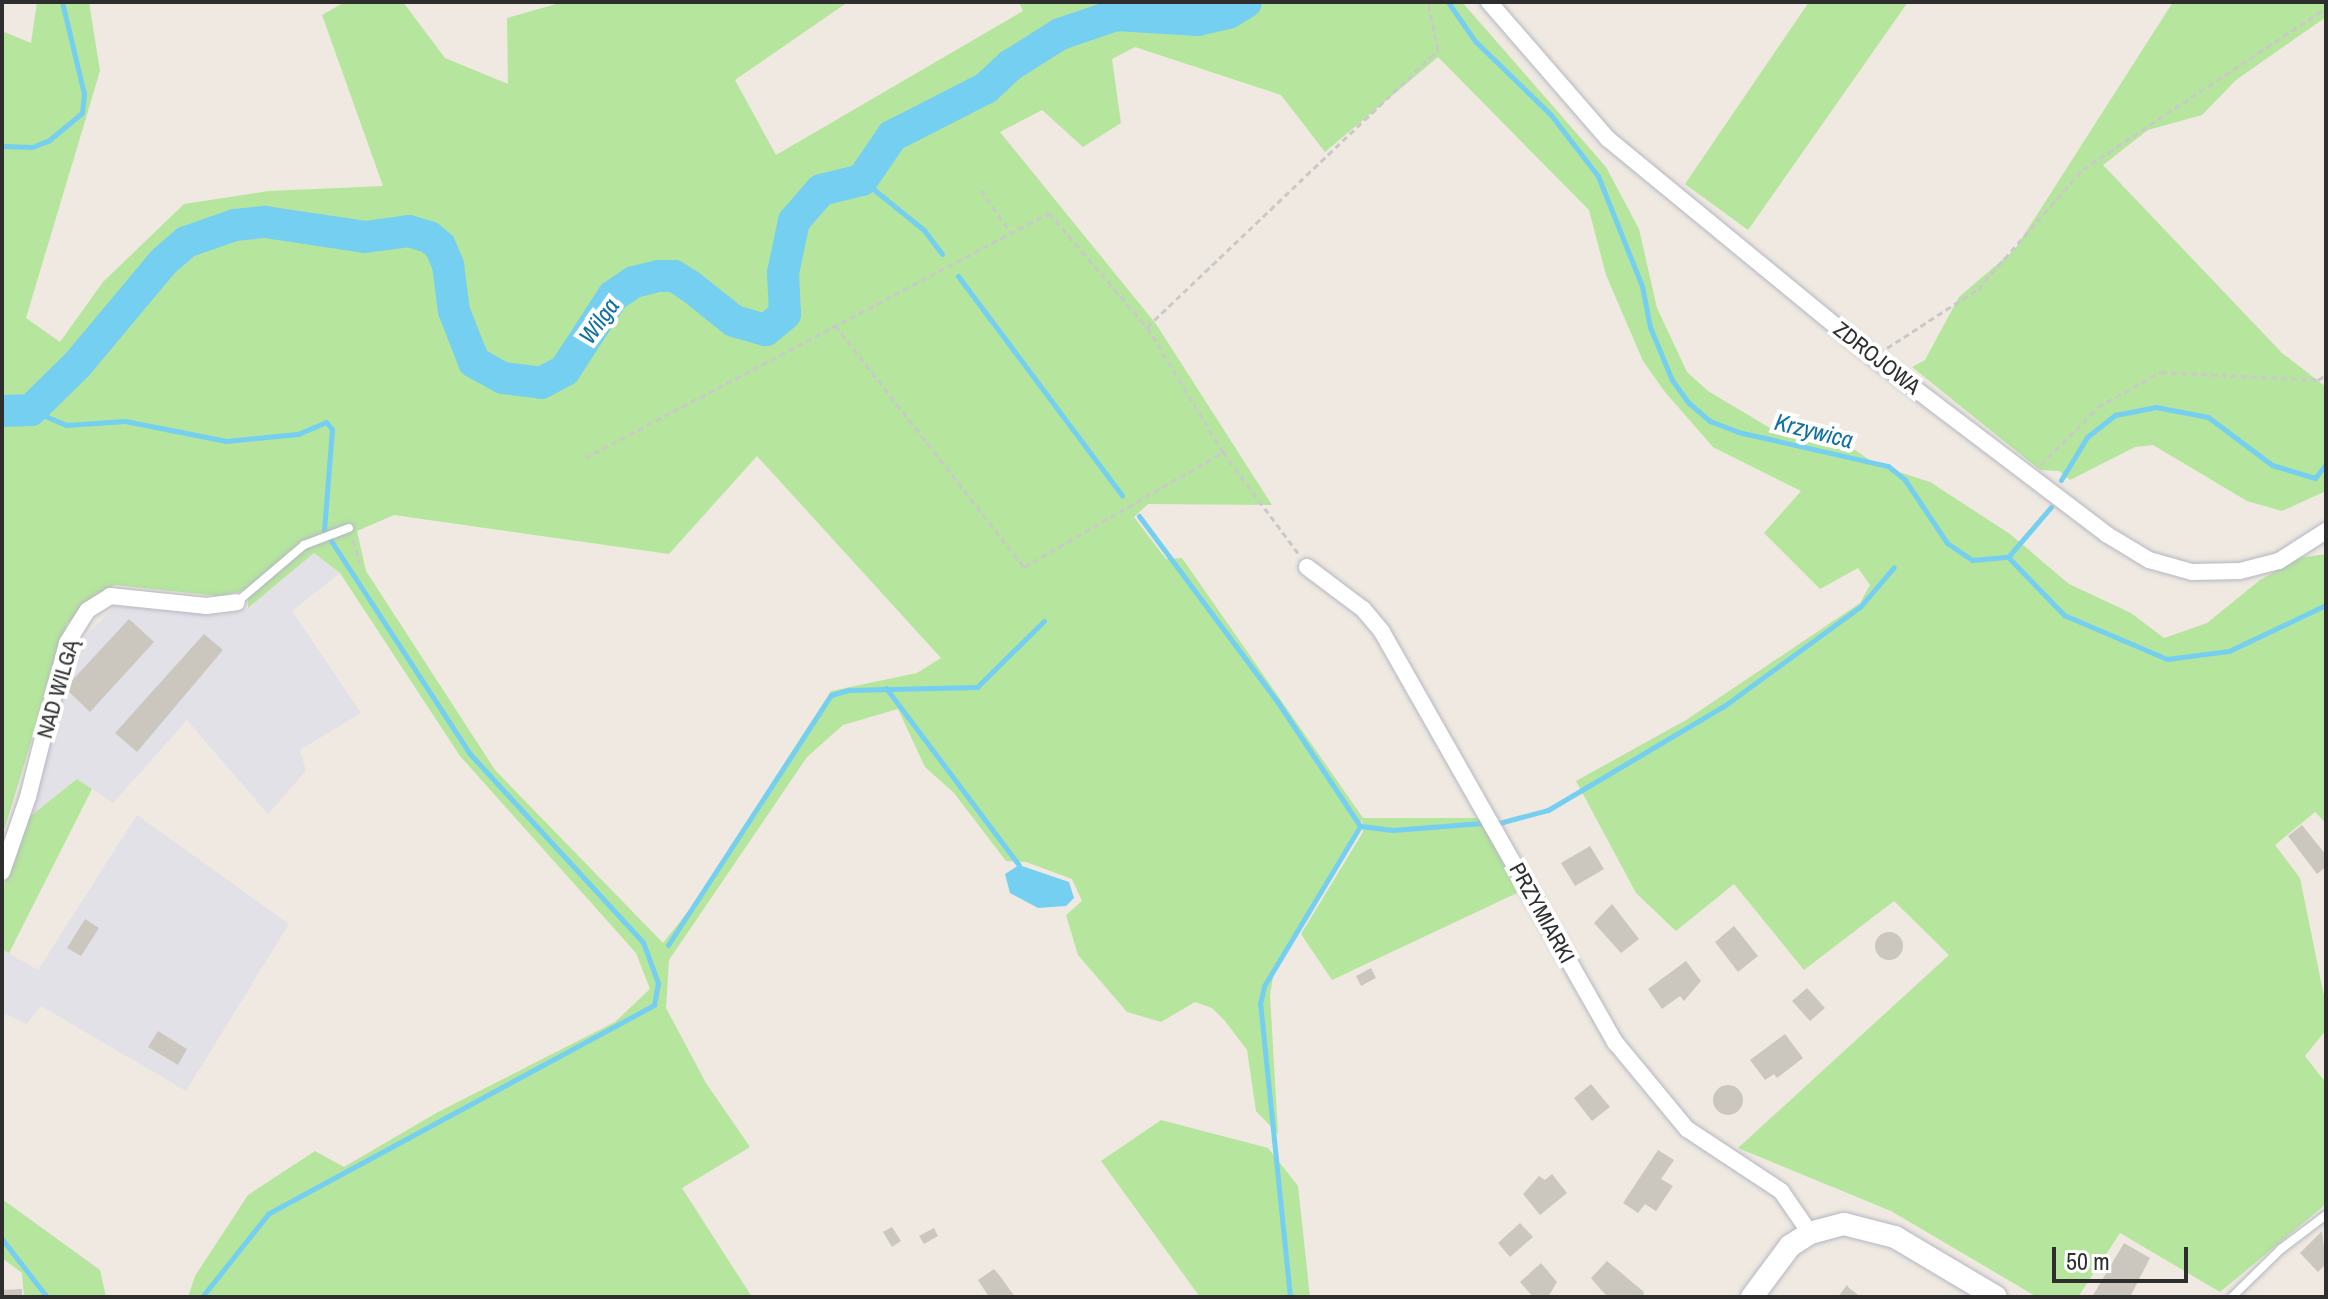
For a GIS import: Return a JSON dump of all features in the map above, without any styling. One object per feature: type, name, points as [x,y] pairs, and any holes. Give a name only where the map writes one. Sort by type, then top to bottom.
[{"type":"street","name":"ZDROJOWA","points":[[1489,2],[1608,139],[1873,357],[2106,534],[2149,560],[2192,572],[2240,571],[2279,561],[2326,531]]},
{"type":"street","name":"PRZYMIARKI","points":[[1307,567],[1363,609],[1382,632],[1615,1042],[1687,1129],[1781,1191],[1810,1233]]},
{"type":"street","name":"NAD WILGĄ","points":[[2,872],[28,797],[67,643],[88,610],[110,596],[206,606],[237,602]]},
{"type":"street","points":[[1752,1297],[1790,1246],[1810,1233],[1844,1224],[1879,1230],[1996,1297]]},
{"type":"lane","points":[[237,602],[325,536],[349,528]]},
{"type":"lane","points":[[2232,1297],[2281,1249],[2326,1215]]},
{"type":"path","points":[[1147,327],[1438,50],[1428,2]]},
{"type":"path","points":[[1873,357],[1978,289],[2083,169],[2326,8]]},
{"type":"path","points":[[981,190],[1011,233]]},
{"type":"path","points":[[585,458],[1049,213],[1147,327],[1223,452],[1307,567]]},
{"type":"path","points":[[835,325],[1024,567],[1223,452]]},
{"type":"path","points":[[2030,475],[2098,407],[2161,372],[2318,380],[2326,375]]},
{"type":"path","points":[[349,528],[360,563]]},
{"type":"shaded area","points":[[314,553],[340,573],[292,611],[361,713],[300,750],[306,771],[268,814],[187,720],[113,803],[77,779],[28,818],[71,651],[115,606],[221,615],[248,608]]},
{"type":"shaded area","points":[[137,815],[289,924],[186,1091],[41,1006],[27,1024],[2,1013],[2,949],[38,970]]},
{"type":"green space","points":[[37,2],[89,2],[100,71],[26,318],[60,342],[103,282],[184,204],[269,191],[383,186],[322,15],[345,2],[403,2],[445,58],[508,84],[507,18],[563,2],[848,2],[735,80],[776,155],[1023,11],[1019,2],[1462,2],[1606,167],[1639,229],[1657,308],[1687,372],[1708,391],[1770,428],[1855,450],[1877,465],[1930,482],[2010,534],[2069,584],[2131,613],[2164,638],[2207,623],[2260,580],[2299,558],[2326,554],[2326,823],[2315,812],[2275,845],[2300,878],[2326,1006],[2326,1030],[2305,1056],[2326,1083],[2326,1204],[2220,1292],[2120,1233],[2078,1297],[2037,1297],[1891,1211],[1738,1148],[1949,955],[1894,901],[1804,970],[1734,884],[1676,931],[1636,893],[1576,781],[1686,720],[1860,603],[1870,585],[1858,568],[1820,589],[1764,533],[1801,491],[1713,447],[1665,392],[1643,361],[1606,275],[1589,210],[1438,57],[1325,152],[1281,95],[1135,47],[1112,59],[1121,123],[1083,147],[1042,110],[1000,132],[1156,324],[1272,505],[1148,504],[1134,517],[1166,559],[1182,558],[1363,818],[1482,818],[1517,893],[1332,980],[1301,934],[1363,832],[1362,820],[1275,965],[1270,995],[1278,1134],[1256,1111],[1247,1050],[1225,1021],[1212,1008],[1195,1002],[1161,1022],[1127,1012],[1078,955],[1066,915],[1082,901],[1072,879],[1026,862],[1006,861],[954,793],[925,767],[898,709],[843,725],[807,757],[669,960],[666,1008],[706,1083],[750,1147],[682,1188],[752,1297],[188,1297],[195,1276],[248,1195],[315,1151],[344,1167],[438,1112],[615,1022],[650,989],[636,953],[460,756],[340,573],[314,553],[248,608],[248,590],[218,596],[115,585],[90,599],[67,624],[2,837],[2,31],[31,43]],"holes":[[[757,456],[941,658],[917,673],[831,691],[690,909],[663,943],[495,770],[366,571],[357,531],[394,515],[669,554]]]},
{"type":"green space","points":[[1809,2],[1908,2],[1748,230],[1685,184]]},
{"type":"green space","points":[[2173,2],[2326,2],[2326,17],[2236,80],[2202,115],[2148,130],[2103,165],[2282,353],[2326,387],[2326,491],[2282,511],[2247,501],[2153,445],[2135,447],[2070,480],[2059,471],[2040,470],[1912,367],[1925,360],[1959,297],[2015,249]]},
{"type":"green space","points":[[77,779],[92,789],[9,953],[2,949],[2,891],[28,818]]},
{"type":"green space","points":[[1161,1120],[1268,1148],[1298,1186],[1310,1297],[1200,1297],[1101,1161]]},
{"type":"green space","points":[[2,1199],[100,1270],[106,1297],[24,1297],[22,1273],[2,1258]]},
{"type":"water","points":[[1019,865],[1069,882],[1074,898],[1066,906],[1038,908],[1010,893],[1005,874]]},
{"type":"building","points":[[129,619],[154,642],[90,712],[65,688]]},
{"type":"building","points":[[204,634],[223,650],[137,752],[115,733]]},
{"type":"building","points":[[2302,825],[2326,855],[2326,867],[2317,874],[2288,836]]},
{"type":"building","points":[[1590,846],[1604,869],[1575,886],[1561,863]]},
{"type":"building","points":[[1612,904],[1639,939],[1621,953],[1594,923]]},
{"type":"building","points":[[85,919],[99,928],[81,956],[67,948]]},
{"type":"building","points":[[1734,926],[1758,956],[1738,972],[1715,942]]},
{"type":"building","points":[[1889,932],[1899,936],[1903,946],[1899,956],[1889,960],[1879,956],[1875,946],[1879,936]]},
{"type":"building","points":[[1686,961],[1701,981],[1684,1001],[1680,996],[1662,1009],[1648,989]]},
{"type":"building","points":[[1371,968],[1376,978],[1361,986],[1356,976]]},
{"type":"building","points":[[1807,988],[1825,1008],[1810,1021],[1792,1001]]},
{"type":"building","points":[[158,1031],[187,1049],[178,1065],[148,1047]]},
{"type":"building","points":[[1785,1034],[1803,1058],[1777,1078],[1774,1074],[1765,1080],[1750,1060]]},
{"type":"building","points":[[1591,1084],[1610,1107],[1592,1121],[1574,1098]]},
{"type":"building","points":[[1728,1085],[1739,1089],[1743,1100],[1739,1111],[1728,1115],[1717,1111],[1713,1100],[1717,1089]]},
{"type":"building","points":[[1658,1150],[1674,1160],[1661,1179],[1673,1186],[1656,1211],[1645,1204],[1638,1213],[1623,1203]]},
{"type":"building","points":[[1552,1174],[1567,1193],[1540,1215],[1523,1194],[1539,1176],[1545,1180]]},
{"type":"building","points":[[1520,1223],[1533,1237],[1510,1257],[1498,1243]]},
{"type":"building","points":[[892,1227],[901,1241],[892,1247],[883,1232]]},
{"type":"building","points":[[934,1228],[938,1236],[924,1244],[919,1236]]},
{"type":"building","points":[[2322,1231],[2326,1264],[2318,1272],[2300,1253]]},
{"type":"building","points":[[2124,1243],[2150,1258],[2130,1297],[2092,1297]]},
{"type":"building","points":[[1607,1261],[1644,1292],[1643,1297],[1608,1297],[1602,1291],[1591,1278]]},
{"type":"building","points":[[1541,1263],[1557,1282],[1548,1297],[1533,1297],[1520,1282]]},
{"type":"building","points":[[994,1269],[1015,1297],[989,1297],[978,1280]]},
{"type":"building","points":[[1847,1285],[1849,1288],[1861,1297],[1838,1297]]},
{"type":"building","points":[[22,1289],[22,1297],[2,1297],[2,1290]]},
{"type":"waterway","points":[[2,146],[32,147],[48,141],[82,113],[84,94],[62,2]]},
{"type":"waterway","name":"Wilga","points":[[2,411],[31,410],[77,365],[163,262],[186,242],[235,225],[265,222],[365,237],[409,231],[429,237],[440,246],[448,265],[454,311],[474,362],[503,378],[541,383],[565,370],[613,296],[634,282],[658,276],[674,276],[734,321],[766,330],[785,314],[783,273],[794,221],[821,190],[862,180],[892,136],[986,88],[1011,65],[1060,34],[1116,15],[1198,20],[1228,13],[1246,2]]},
{"type":"waterway","name":"Krzywica","points":[[1448,2],[1475,41],[1551,115],[1598,176],[1642,286],[1650,327],[1672,380],[1689,403],[1710,421],[1738,432],[1888,466],[1905,480],[1947,543],[1972,560],[2008,557]]},
{"type":"waterway","points":[[862,180],[924,230],[942,254]]},
{"type":"waterway","points":[[958,276],[1122,495]]},
{"type":"waterway","points":[[2061,480],[2087,437],[2115,415],[2156,407],[2208,417],[2272,465],[2315,478],[2326,464]]},
{"type":"waterway","points":[[31,410],[66,425],[125,421],[226,441],[298,434],[326,422],[332,429],[324,530],[470,754],[643,942],[658,983],[654,1005],[268,1214],[202,1297]]},
{"type":"waterway","points":[[2008,557],[2051,507]]},
{"type":"waterway","points":[[1139,516],[1277,701],[1360,826],[1393,830],[1482,823]]},
{"type":"waterway","name":"Krzywica","points":[[2008,557],[2064,615],[2167,659],[2229,651],[2326,605]]},
{"type":"waterway","points":[[1499,823],[1548,810],[1724,706],[1860,607],[1894,567]]},
{"type":"waterway","points":[[668,945],[831,695],[849,690],[977,687],[1044,621]]},
{"type":"waterway","points":[[886,688],[1019,865]]},
{"type":"waterway","points":[[1290,1297],[1260,1004],[1264,986],[1360,826]]},
{"type":"waterway","points":[[2,1239],[47,1297]]}]
